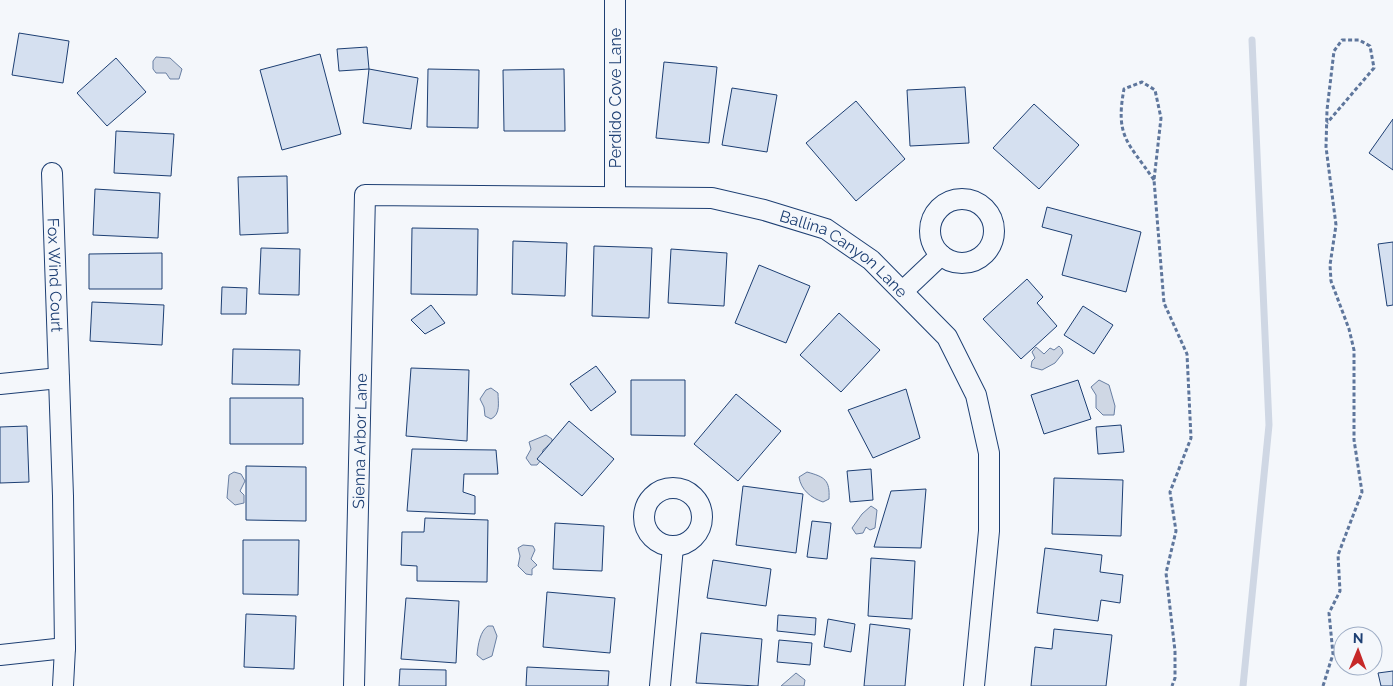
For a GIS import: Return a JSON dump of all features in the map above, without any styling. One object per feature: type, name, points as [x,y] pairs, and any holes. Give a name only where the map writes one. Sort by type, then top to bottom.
[{"type":"street","name":"Perdido Cove Lane","points":[[614,0],[615,197]]},
{"type":"street","name":"Fox Wind Court","points":[[52,174],[65,648],[63,686]]},
{"type":"street","name":"Ballina Canyon Lane","points":[[365,195],[712,198],[764,210],[826,229],[871,260],[947,337],[976,395],[989,453],[989,530],[974,686]]},
{"type":"street","name":"Sienna Arbor Lane","points":[[354,686],[365,195]]},
{"type":"street","points":[[903,291],[941,255]]},
{"type":"street","points":[[0,384],[59,378]]},
{"type":"street","points":[[660,686],[673,547]]},
{"type":"street","points":[[0,655],[65,648]]},
{"type":"path","points":[[1323,686],[1333,654],[1328,613],[1340,591],[1338,555],[1362,492],[1354,440],[1354,350],[1330,273],[1336,225],[1326,147],[1327,123],[1334,51],[1342,40],[1359,40],[1370,46],[1374,68],[1327,123]]},
{"type":"path","points":[[1154,180],[1124,136],[1119,115],[1124,89],[1142,82],[1155,90],[1161,118],[1154,180],[1164,303],[1187,354],[1191,438],[1170,492],[1176,531],[1166,573],[1175,652],[1175,678],[1172,686]]},
{"type":"shaded area","points":[[156,57],[170,58],[182,69],[179,79],[170,79],[166,73],[156,73],[153,69],[153,61]]},
{"type":"shaded area","points":[[1059,346],[1063,353],[1055,363],[1042,370],[1031,367],[1032,361],[1035,358],[1032,352],[1036,347],[1044,354],[1050,348],[1054,350]]},
{"type":"shaded area","points":[[1099,380],[1109,385],[1115,406],[1114,415],[1103,415],[1096,408],[1096,395],[1091,387]]},
{"type":"shaded area","points":[[491,388],[498,393],[498,411],[491,419],[485,416],[484,407],[480,399],[486,390]]},
{"type":"shaded area","points":[[546,435],[552,439],[552,442],[543,450],[541,460],[537,465],[531,465],[526,458],[531,449],[529,442]]},
{"type":"shaded area","points":[[234,472],[241,474],[245,481],[240,491],[244,495],[244,503],[235,505],[227,498],[229,475]]},
{"type":"shaded area","points":[[807,472],[825,480],[829,487],[829,499],[823,502],[804,490],[799,477]]},
{"type":"shaded area","points":[[871,506],[877,510],[875,528],[870,530],[866,527],[863,533],[856,534],[852,528],[862,514]]},
{"type":"shaded area","points":[[523,545],[533,546],[535,550],[531,559],[537,565],[532,569],[532,575],[526,574],[518,566],[520,556],[518,548]]},
{"type":"shaded area","points":[[488,626],[493,626],[497,636],[492,656],[483,660],[477,655],[478,647],[481,635]]},
{"type":"shaded area","points":[[796,673],[805,680],[804,686],[781,686]]},
{"type":"building","points":[[19,33],[69,41],[63,83],[12,75]]},
{"type":"building","points":[[367,47],[369,69],[339,71],[337,49]]},
{"type":"building","points":[[320,54],[341,134],[282,150],[260,70]]},
{"type":"building","points":[[116,58],[146,92],[107,126],[77,93]]},
{"type":"building","points":[[664,62],[717,67],[709,143],[656,138]]},
{"type":"building","points":[[369,69],[418,78],[411,129],[363,123]]},
{"type":"building","points":[[428,69],[479,70],[478,128],[427,127]]},
{"type":"building","points":[[564,69],[565,131],[504,131],[503,70]]},
{"type":"building","points":[[965,87],[969,143],[910,146],[907,90]]},
{"type":"building","points":[[732,88],[777,95],[767,152],[722,145]]},
{"type":"building","points":[[856,101],[905,159],[856,201],[806,143]]},
{"type":"building","points":[[1034,104],[1079,145],[1039,189],[993,148]]},
{"type":"building","points":[[1393,119],[1393,170],[1369,153]]},
{"type":"building","points":[[116,131],[174,134],[171,176],[114,173]]},
{"type":"building","points":[[287,176],[288,233],[240,235],[238,177]]},
{"type":"building","points":[[95,189],[160,193],[158,238],[93,235]]},
{"type":"building","points":[[1047,207],[1141,232],[1126,292],[1062,275],[1072,235],[1042,227]]},
{"type":"building","points":[[412,228],[478,229],[477,295],[411,294]]},
{"type":"building","points":[[513,241],[567,243],[565,296],[512,294]]},
{"type":"building","points":[[1393,242],[1393,305],[1387,306],[1378,244]]},
{"type":"building","points":[[594,246],[652,248],[649,318],[592,316]]},
{"type":"building","points":[[261,248],[300,249],[299,295],[259,294]]},
{"type":"building","points":[[671,249],[727,253],[724,306],[668,303]]},
{"type":"building","points":[[162,253],[162,289],[89,289],[89,254]]},
{"type":"building","points":[[759,265],[810,286],[786,343],[735,323]]},
{"type":"building","points":[[1027,279],[1043,297],[1037,303],[1057,326],[1021,359],[983,319]]},
{"type":"building","points":[[222,287],[247,288],[246,314],[221,314]]},
{"type":"building","points":[[92,302],[164,305],[162,345],[90,341]]},
{"type":"building","points":[[431,305],[445,323],[425,334],[411,320]]},
{"type":"building","points":[[1083,306],[1113,325],[1094,354],[1064,335]]},
{"type":"building","points":[[839,313],[880,350],[841,392],[800,355]]},
{"type":"building","points":[[233,349],[300,350],[299,385],[232,384]]},
{"type":"building","points":[[596,366],[616,392],[591,411],[570,384]]},
{"type":"building","points":[[411,368],[469,370],[467,441],[406,436]]},
{"type":"building","points":[[631,380],[685,380],[685,436],[631,435]]},
{"type":"building","points":[[1078,380],[1091,419],[1044,434],[1031,395]]},
{"type":"building","points":[[906,389],[920,438],[873,458],[848,410]]},
{"type":"building","points":[[736,394],[781,431],[738,481],[694,444]]},
{"type":"building","points":[[230,398],[303,398],[303,444],[230,444]]},
{"type":"building","points":[[569,421],[614,459],[582,496],[537,459]]},
{"type":"building","points":[[1121,425],[1124,452],[1098,454],[1096,427]]},
{"type":"building","points":[[27,426],[29,482],[0,483],[0,427]]},
{"type":"building","points":[[412,449],[496,450],[498,474],[464,474],[463,492],[475,496],[475,514],[407,511]]},
{"type":"building","points":[[246,466],[306,467],[306,521],[246,520]]},
{"type":"building","points":[[871,469],[873,500],[850,502],[847,471]]},
{"type":"building","points":[[1054,478],[1123,480],[1121,536],[1052,534]]},
{"type":"building","points":[[743,486],[803,494],[796,553],[736,545]]},
{"type":"building","points":[[926,489],[921,548],[874,547],[891,491]]},
{"type":"building","points":[[425,518],[488,520],[487,582],[417,581],[417,566],[401,565],[402,532],[424,532]]},
{"type":"building","points":[[812,521],[831,523],[827,559],[807,557]]},
{"type":"building","points":[[555,523],[604,526],[602,571],[553,569]]},
{"type":"building","points":[[243,540],[299,540],[298,595],[243,594]]},
{"type":"building","points":[[1045,548],[1102,555],[1100,572],[1123,575],[1120,603],[1101,600],[1098,621],[1037,613]]},
{"type":"building","points":[[871,558],[915,561],[912,619],[868,616]]},
{"type":"building","points":[[713,560],[771,569],[766,606],[707,598]]},
{"type":"building","points":[[547,592],[615,598],[610,653],[543,647]]},
{"type":"building","points":[[406,598],[459,601],[456,663],[401,659]]},
{"type":"building","points":[[246,614],[296,616],[294,669],[244,667]]},
{"type":"building","points":[[778,615],[816,618],[815,635],[777,631]]},
{"type":"building","points":[[828,619],[855,624],[851,652],[824,647]]},
{"type":"building","points":[[870,624],[910,629],[905,686],[864,686]]},
{"type":"building","points":[[1054,629],[1112,635],[1106,686],[1031,686],[1035,647],[1052,649]]},
{"type":"building","points":[[701,633],[762,639],[758,686],[696,683]]},
{"type":"building","points":[[779,640],[812,643],[810,665],[777,662]]},
{"type":"building","points":[[527,667],[609,671],[608,686],[526,686]]},
{"type":"building","points":[[400,669],[446,670],[446,686],[399,686]]},
{"type":"building","points":[[1393,671],[1393,686],[1381,686],[1379,676],[1383,676],[1383,672]]},
{"type":"waterway","points":[[1243,686],[1269,425],[1252,40]]}]
